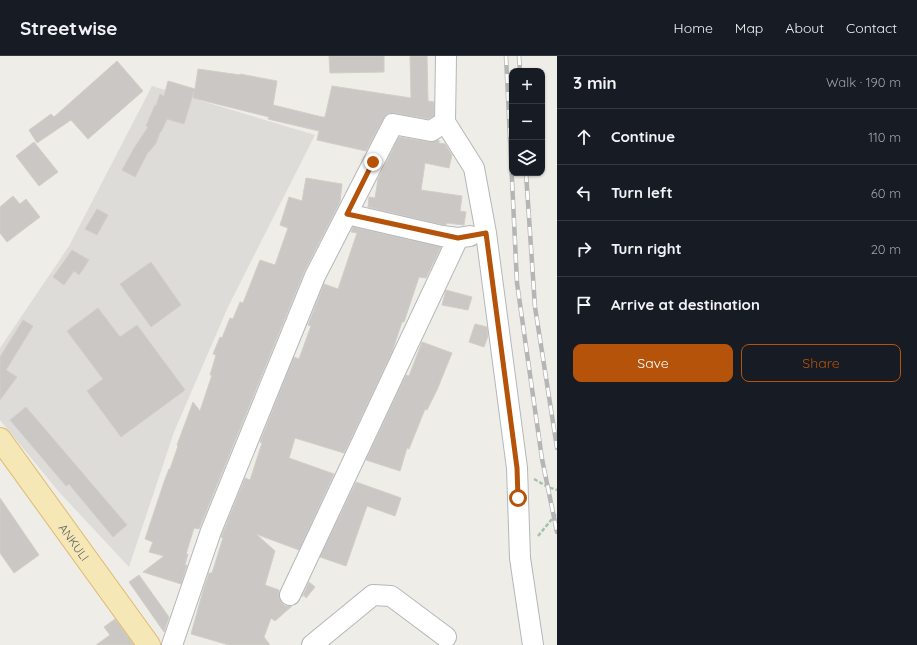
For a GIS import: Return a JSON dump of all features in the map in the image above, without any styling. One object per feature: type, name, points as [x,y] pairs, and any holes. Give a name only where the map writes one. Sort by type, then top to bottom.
[{"type":"main road","name":"ANKULI","points":[[0,439],[149,645]]},
{"type":"street","points":[[446,56],[445,122],[474,168],[486,233],[517,468],[520,558],[533,645]]},
{"type":"street","points":[[172,645],[211,531],[315,276],[393,124],[431,131],[445,122]]},
{"type":"street","points":[[347,214],[458,238],[486,233]]},
{"type":"street","points":[[290,595],[458,238]]},
{"type":"street","points":[[312,645],[373,595],[391,596],[446,637]]},
{"type":"shaded area","points":[[152,86],[315,135],[228,307],[174,432],[129,567],[59,492],[0,420],[0,348],[69,246]]},
{"type":"building","points":[[329,56],[384,56],[384,72],[330,73]]},
{"type":"building","points":[[410,56],[427,56],[428,101],[434,102],[434,116],[429,119],[395,113],[388,114],[383,119],[366,151],[317,140],[319,131],[268,119],[269,117],[193,98],[194,91],[184,124],[167,119],[156,143],[148,152],[135,177],[122,170],[148,127],[146,126],[155,105],[156,106],[160,94],[164,96],[168,81],[195,89],[198,69],[240,74],[277,81],[273,105],[325,117],[332,86],[411,98]]},
{"type":"building","points":[[117,61],[143,91],[88,139],[71,120],[37,143],[29,130],[51,114],[54,117]]},
{"type":"building","points":[[399,137],[429,142],[439,140],[439,143],[445,144],[452,155],[449,168],[425,163],[421,190],[462,196],[460,211],[466,212],[464,225],[447,223],[444,225],[368,207],[369,197],[375,198],[378,179]]},
{"type":"building","points":[[34,142],[58,172],[39,186],[16,156]]},
{"type":"building","points":[[306,178],[342,184],[340,202],[304,272],[199,529],[194,528],[186,554],[188,554],[185,565],[187,565],[181,584],[143,572],[164,556],[149,552],[153,542],[145,539],[193,402],[200,411],[212,375],[210,375],[216,355],[213,354],[220,337],[222,338],[230,318],[233,319],[240,302],[243,303],[260,260],[275,265],[288,228],[280,225],[289,197],[302,201]]},
{"type":"building","points":[[13,196],[20,204],[26,199],[40,217],[7,242],[0,233],[0,207]]},
{"type":"building","points":[[97,209],[108,215],[97,235],[85,229]]},
{"type":"building","points":[[353,227],[441,247],[426,278],[419,277],[392,352],[344,453],[295,438],[289,458],[334,474],[299,550],[256,534],[275,551],[265,585],[279,590],[281,602],[285,606],[292,606],[275,621],[271,618],[264,637],[270,645],[229,645],[191,634],[209,573],[212,573],[223,538],[221,537],[245,478],[250,480],[262,443],[260,442],[294,357],[299,359],[311,326],[308,325],[324,284],[338,289],[357,233],[351,232]]},
{"type":"building","points":[[72,250],[89,260],[79,275],[74,271],[64,285],[53,277]]},
{"type":"building","points":[[151,262],[181,305],[151,327],[120,284]]},
{"type":"building","points":[[446,290],[472,297],[468,310],[442,305]]},
{"type":"building","points":[[98,308],[120,337],[137,325],[185,390],[121,437],[87,391],[103,379],[67,331]]},
{"type":"building","points":[[23,320],[33,326],[6,370],[17,377],[0,400],[0,357]]},
{"type":"building","points":[[475,324],[487,327],[488,336],[484,347],[469,342]]},
{"type":"building","points":[[422,342],[452,353],[437,390],[427,410],[425,409],[409,449],[407,448],[400,471],[366,460],[406,375],[409,376]]},
{"type":"building","points":[[26,407],[127,525],[113,537],[69,484],[66,486],[10,420]]},
{"type":"building","points":[[356,482],[401,498],[395,516],[367,506],[346,566],[320,557]]},
{"type":"building","points":[[0,498],[39,555],[14,573],[0,553]]},
{"type":"building","points":[[139,575],[169,617],[164,632],[129,582]]},
{"type":"building","points":[[309,582],[315,587],[306,598],[304,595],[302,597]]},
{"type":"building","points":[[115,619],[134,645],[96,645],[110,635],[104,627]]},
{"type":"railway","points":[[506,56],[517,283],[542,459],[557,532]]},
{"type":"railway","points":[[519,56],[520,68]]},
{"type":"railway","points":[[526,176],[535,307],[557,448]]},
{"type":"route","points":[[373,162],[347,214],[442,236],[458,238],[486,233],[517,468],[518,498]]}]
